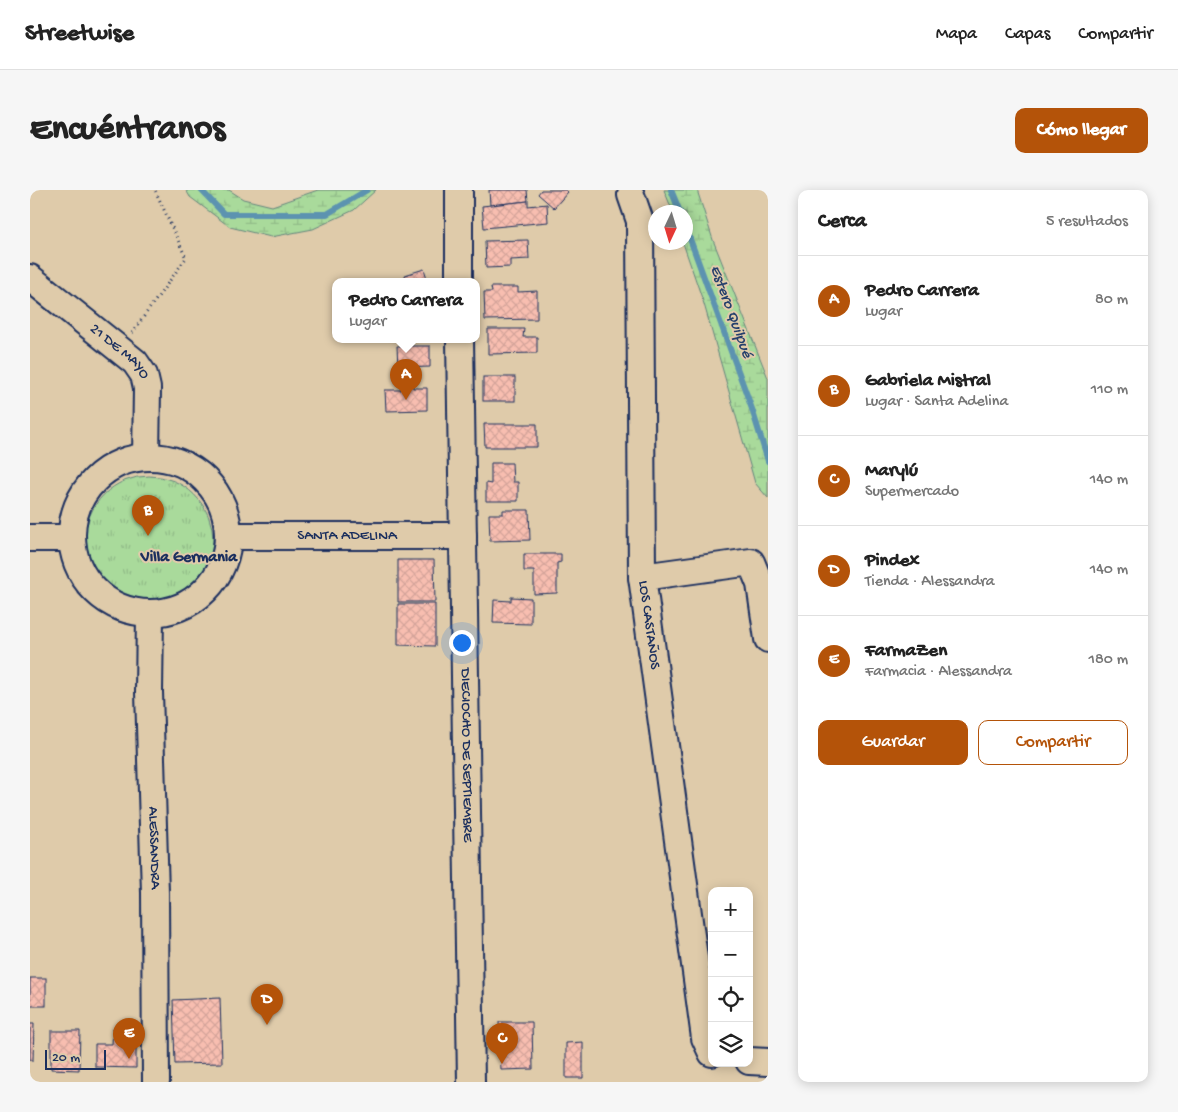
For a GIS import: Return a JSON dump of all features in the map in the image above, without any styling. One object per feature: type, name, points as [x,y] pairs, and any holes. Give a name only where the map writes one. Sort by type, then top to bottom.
[{"type":"street","points":[[459,190],[459,278]]},
{"type":"street","name":"LOS CASTAÑOS","points":[[631,195],[640,221],[642,577],[705,1038],[708,1044]]},
{"type":"street","name":"21 DE MAYO","points":[[30,278],[120,349],[135,362],[144,375],[147,388],[146,457]]},
{"type":"street","name":"DIECIOCHO DE SEPTIEMBRE","points":[[460,343],[471,1082]]},
{"type":"street","points":[[146,457],[164,458],[182,463],[198,472],[211,485],[221,500],[228,518],[229,536],[225,560],[214,582],[196,600],[175,610],[150,614],[126,610],[105,600],[87,583],[76,562],[71,538],[80,499],[92,482],[107,469],[126,461],[146,457]]},
{"type":"street","name":"SANTA ADELINA","points":[[229,536],[464,536]]},
{"type":"street","points":[[30,538],[71,538]]},
{"type":"street","points":[[642,577],[751,562],[760,584],[768,639]]},
{"type":"street","name":"ALESSANDRA","points":[[150,614],[149,692],[156,893],[156,1082]]},
{"type":"street","points":[[753,1062],[768,1062]]},
{"type":"path","points":[[120,349],[186,258],[155,190]]},
{"type":"green space","points":[[186,190],[229,190],[243,199],[272,206],[318,190],[376,190],[354,210],[313,229],[271,237],[230,227],[190,197]]},
{"type":"green space","points":[[664,190],[697,190],[713,240],[768,378],[768,498],[755,483],[704,304],[685,250],[693,250],[693,205],[670,205]]},
{"type":"green space","points":[[149,476],[173,481],[185,487],[194,495],[202,504],[208,516],[213,540],[208,564],[202,576],[194,585],[185,593],[173,599],[149,604],[125,599],[113,593],[104,585],[96,576],[90,564],[85,540],[90,516],[96,504],[104,495],[113,487],[125,481]]},
{"type":"building","points":[[489,190],[527,190],[528,201],[490,205]]},
{"type":"building","points":[[541,190],[566,190],[568,192],[554,208],[538,194]]},
{"type":"building","points":[[528,201],[528,206],[547,204],[548,222],[484,228],[482,206]]},
{"type":"building","points":[[528,240],[529,259],[510,260],[510,267],[486,268],[485,241]]},
{"type":"building","points":[[424,269],[427,278],[406,278],[405,275]]},
{"type":"building","points":[[491,287],[518,287],[518,292],[537,291],[537,319],[485,320],[484,292],[492,292]]},
{"type":"building","points":[[488,329],[524,329],[523,337],[537,337],[537,353],[488,354]]},
{"type":"building","points":[[397,346],[430,346],[430,367],[398,368]]},
{"type":"building","points":[[483,377],[515,377],[515,401],[483,401]]},
{"type":"building","points":[[401,385],[413,385],[413,388],[427,388],[427,410],[386,411],[385,390],[401,390]]},
{"type":"building","points":[[484,424],[537,424],[537,447],[485,447]]},
{"type":"building","points":[[491,463],[512,463],[513,482],[518,482],[518,501],[486,501],[486,483],[491,484]]},
{"type":"building","points":[[503,510],[529,510],[530,540],[490,541],[489,514],[503,514]]},
{"type":"building","points":[[524,554],[561,554],[561,562],[557,563],[557,593],[534,594],[534,571],[524,571]]},
{"type":"building","points":[[398,560],[434,560],[435,602],[398,602]]},
{"type":"building","points":[[511,597],[531,598],[531,624],[493,623],[494,600],[511,601]]},
{"type":"building","points":[[398,604],[435,604],[435,646],[398,645]]},
{"type":"building","points":[[30,978],[46,978],[46,1006],[30,1006]]},
{"type":"building","points":[[220,998],[222,1063],[175,1064],[173,1000]]},
{"type":"building","points":[[499,1022],[532,1022],[533,1069],[501,1070]]},
{"type":"building","points":[[30,1024],[34,1024],[33,1060],[30,1060]]},
{"type":"building","points":[[113,1029],[136,1030],[136,1068],[95,1067],[95,1044],[112,1044]]},
{"type":"building","points":[[51,1031],[80,1031],[79,1070],[51,1069]]},
{"type":"building","points":[[583,1042],[583,1078],[566,1078],[566,1043]]},
{"type":"waterway","name":"Estero Quilpué","points":[[201,190],[224,214],[327,214],[367,190]]},
{"type":"waterway","name":"Estero Quilpué","points":[[671,190],[677,205]]},
{"type":"waterway","name":"Estero Quilpué","points":[[693,247],[752,409],[768,461]]},
{"type":"place","name":"Pedro Carrera","points":[[406,400]]},
{"type":"place","name":"Gabriela Mistral","points":[[148,536]]},
{"type":"place","name":"Pindex","points":[[267,1025]]},
{"type":"place","name":"FarmaZen","points":[[129,1059]]},
{"type":"place","name":"Marylú","points":[[502,1064]]},
{"type":"district","name":"Villa Germania","points":[[189,558]]}]
